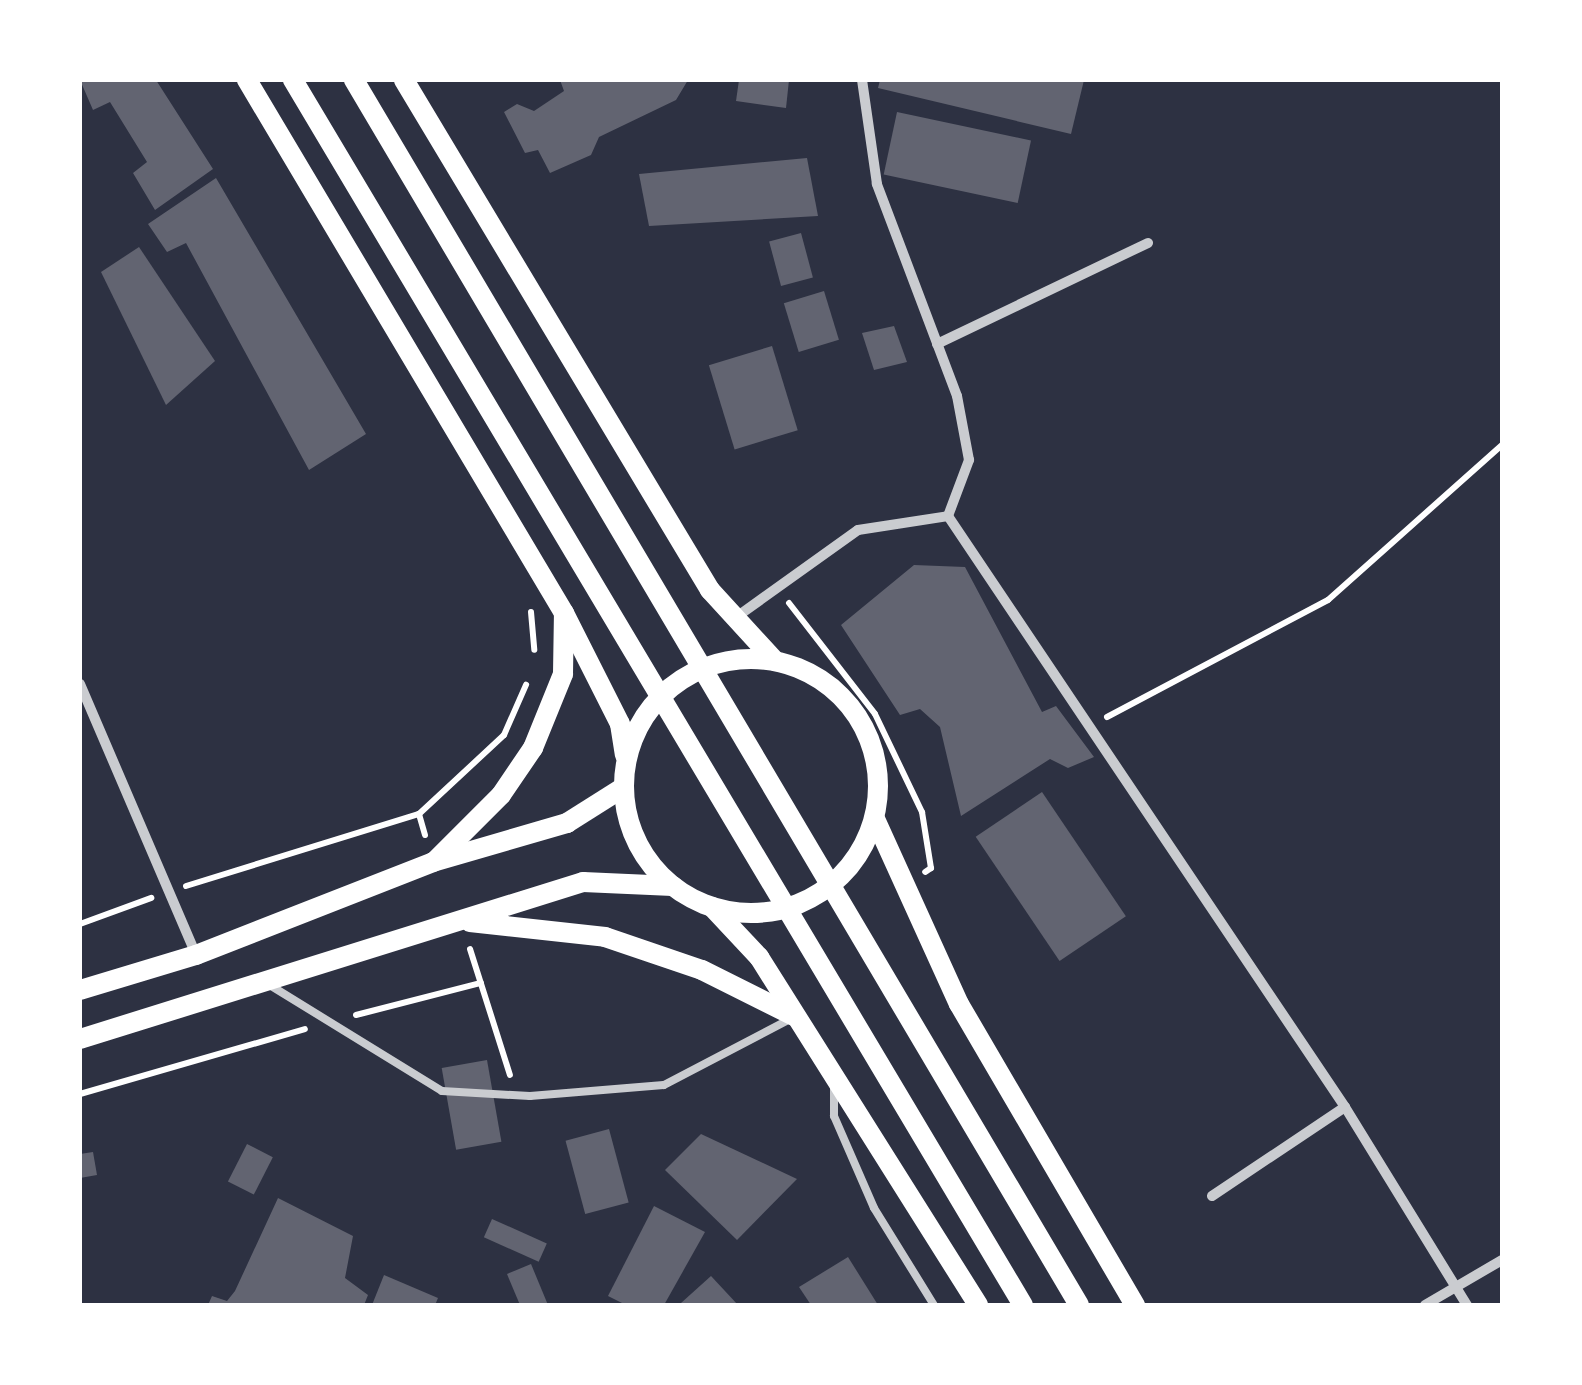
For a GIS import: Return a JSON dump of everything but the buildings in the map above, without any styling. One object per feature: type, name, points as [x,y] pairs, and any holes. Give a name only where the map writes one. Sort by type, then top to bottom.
[{"type":"main road","points":[[247,80],[564,613],[620,724],[626,762],[624,786],[637,842],[673,886],[712,906],[746,913],[813,898],[862,851],[875,819],[879,784],[859,719],[836,692],[774,661],[710,590],[404,80]]},
{"type":"main road","points":[[293,80],[1023,1305]]},
{"type":"main road","points":[[354,80],[1080,1305]]},
{"type":"main road","points":[[434,862],[501,795],[533,748],[562,674],[564,613]]},
{"type":"main road","points":[[626,762],[646,716],[680,681],[709,666],[774,661]]},
{"type":"main road","points":[[80,990],[196,954],[434,862],[566,823],[624,786]]},
{"type":"main road","points":[[875,819],[959,1004],[1135,1305]]},
{"type":"main road","points":[[80,1039],[583,882],[673,886]]},
{"type":"main road","points":[[712,906],[759,956],[978,1305]]},
{"type":"main road","points":[[461,921],[605,938],[702,970],[796,1016]]},
{"type":"street","points":[[862,80],[877,184],[957,396],[968,460],[948,516]]},
{"type":"street","points":[[937,344],[1148,243]]},
{"type":"street","points":[[734,618],[858,530],[948,516]]},
{"type":"street","points":[[948,516],[1344,1107],[1467,1305]]},
{"type":"street","points":[[80,684],[196,954]]},
{"type":"street","points":[[1212,1196],[1344,1107]]},
{"type":"street","points":[[1425,1305],[1502,1260]]},
{"type":"lane","points":[[266,982],[442,1091],[517,1095],[664,1085],[796,1016]]},
{"type":"lane","points":[[834,1073],[834,1116],[874,1208],[934,1305]]},
{"type":"path","points":[[1087,727],[1328,600],[1502,444]]},
{"type":"path","points":[[776,586],[875,714],[922,812],[930,868],[905,885]]},
{"type":"path","points":[[80,924],[169,891],[419,814],[504,735],[535,665],[530,598]]},
{"type":"path","points":[[419,814],[434,862]]},
{"type":"path","points":[[461,921],[517,1095]]},
{"type":"path","points":[[80,1094],[481,983]]}]
